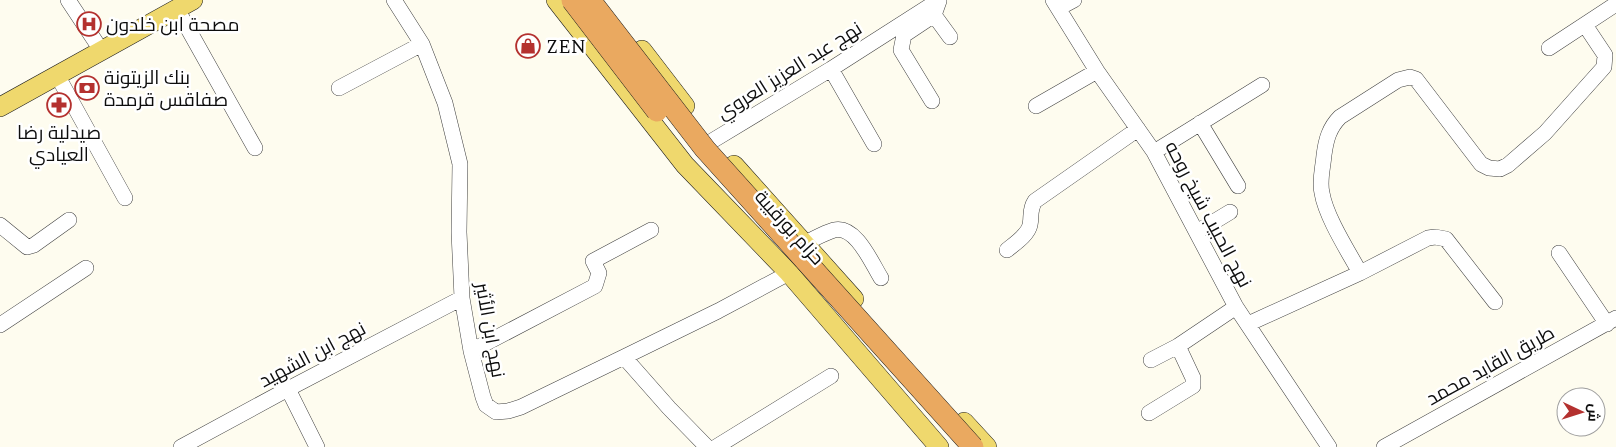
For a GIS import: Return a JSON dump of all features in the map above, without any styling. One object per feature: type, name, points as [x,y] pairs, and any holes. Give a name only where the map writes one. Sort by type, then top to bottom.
[{"type":"highway","name":"حزام بورقيبة","points":[[572,0],[693,156],[954,447]]},
{"type":"highway","name":"حزام بورقيبة","points":[[590,0],[705,149],[973,447]]},
{"type":"main road","name":"حزام بورقيبة","points":[[556,0],[685,165],[789,273],[939,447]]},
{"type":"main road","name":"حزام بورقيبة","points":[[602,0],[712,141],[987,447]]},
{"type":"main road","points":[[1,106],[185,4]]},
{"type":"main road","points":[[632,97],[663,77]]},
{"type":"main road","points":[[875,374],[901,352]]},
{"type":"street","points":[[68,0],[101,50]]},
{"type":"street","name":"نهج ابن الأثير","points":[[394,0],[422,44],[445,102],[460,164],[459,232],[462,298],[471,351],[483,397],[486,405],[496,412],[521,407],[718,312],[789,273]]},
{"type":"street","points":[[932,101],[901,50],[904,35],[934,15],[939,0]]},
{"type":"street","name":"نهج عبد العزيز العروي","points":[[712,141],[831,69],[939,0]]},
{"type":"street","points":[[1056,4],[1074,0]]},
{"type":"street","points":[[185,4],[256,148]]},
{"type":"street","name":"نهج الحبيب شيخ روحه","points":[[1056,4],[1097,71],[1154,152],[1236,307],[1329,447]]},
{"type":"street","points":[[1549,48],[1616,4]]},
{"type":"street","points":[[934,15],[950,37]]},
{"type":"street","points":[[1360,273],[1329,214],[1322,195],[1320,182],[1328,138],[1334,123],[1340,117],[1398,80],[1410,77],[1416,79],[1481,164],[1489,168],[1500,169],[1508,165],[1545,133],[1604,67],[1605,55],[1585,25]]},
{"type":"street","points":[[339,88],[422,44]]},
{"type":"street","points":[[831,69],[874,144]]},
{"type":"street","points":[[1036,106],[1097,71]]},
{"type":"street","points":[[57,75],[126,198]]},
{"type":"street","points":[[1154,152],[1262,85]]},
{"type":"street","points":[[1200,123],[1238,186]]},
{"type":"street","points":[[1007,250],[1028,230],[1030,226],[1030,209],[1035,201],[1138,128]]},
{"type":"street","points":[[1196,232],[1230,212]]},
{"type":"street","points":[[0,225],[27,247],[34,245],[69,220]]},
{"type":"street","points":[[471,351],[595,286],[599,273],[593,261],[651,230]]},
{"type":"street","points":[[805,243],[834,230],[844,230],[858,242],[881,278]]},
{"type":"street","points":[[1248,324],[1360,273],[1428,238],[1440,237],[1446,239],[1495,302]]},
{"type":"street","points":[[1559,253],[1611,321]]},
{"type":"street","points":[[0,325],[86,268]]},
{"type":"street","name":"نهج ابن الشهيد","points":[[181,447],[462,298]]},
{"type":"street","points":[[1151,360],[1178,346],[1236,307]]},
{"type":"street","name":"طريق القايد محمد","points":[[1384,447],[1611,321]]},
{"type":"street","points":[[1149,413],[1193,386],[1193,378],[1178,346]]},
{"type":"street","points":[[624,357],[707,447]]},
{"type":"street","points":[[716,447],[831,376]]},
{"type":"street","points":[[288,389],[317,447]]},
{"type":"place","name":"مصحة ابن خلدون","points":[[89,24]]},
{"type":"place","name":"ZEN","points":[[528,46]]},
{"type":"place","name":"بنك الزيتونة صفاقس قرمدة","points":[[87,88]]},
{"type":"place","name":"صيدلية رضا العيادي","points":[[59,105]]}]
